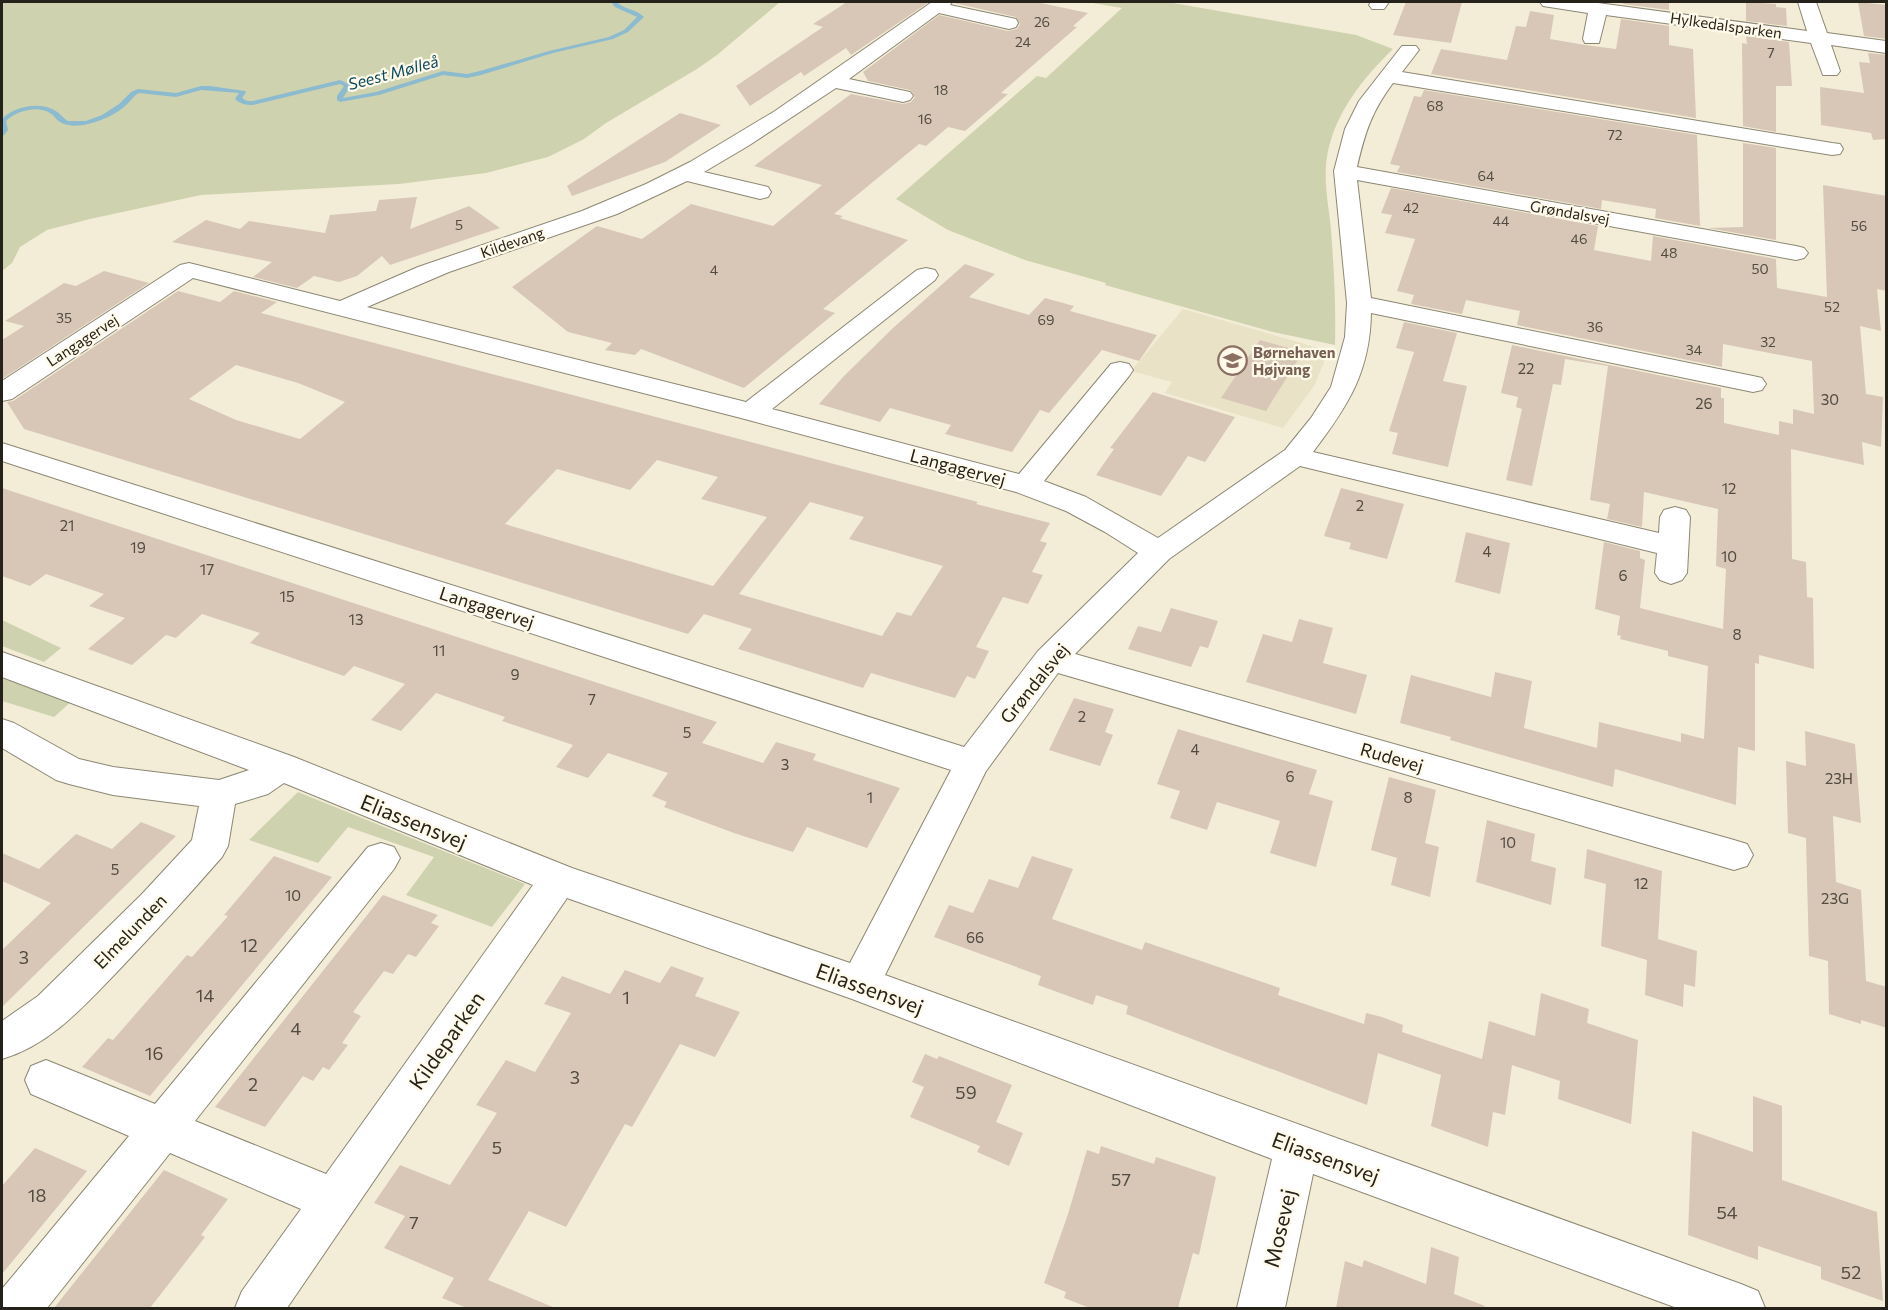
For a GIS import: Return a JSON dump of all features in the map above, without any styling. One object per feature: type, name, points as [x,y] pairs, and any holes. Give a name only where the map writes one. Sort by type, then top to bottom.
[{"type":"street","name":"Hylkedalsparken","points":[[1549,2],[1586,5],[1887,46]]},
{"type":"street","points":[[1807,2],[1830,71]]},
{"type":"street","name":"Kildevang","points":[[342,309],[452,263],[609,209],[682,173],[723,151],[834,81],[939,4],[1009,23]]},
{"type":"street","points":[[1586,5],[1592,39]]},
{"type":"street","name":"Grøndalsvej","points":[[860,984],[972,763],[1050,659],[1158,552],[1294,456],[1322,422],[1344,387],[1358,337],[1359,303],[1345,171],[1355,129],[1369,101],[1408,50]]},
{"type":"street","points":[[1387,76],[1832,149]]},
{"type":"street","points":[[834,81],[903,96]]},
{"type":"street","name":"Grøndalsvej","points":[[1345,171],[1796,253]]},
{"type":"street","points":[[682,173],[760,192]]},
{"type":"street","name":"Langagervej","points":[[2,393],[189,270],[751,412],[1026,485],[1076,504],[1116,525],[1158,552]]},
{"type":"street","points":[[751,412],[926,274]]},
{"type":"street","points":[[1359,303],[1753,383]]},
{"type":"street","name":"Langagervej","points":[[1026,485],[1120,370]]},
{"type":"street","name":"Langagervej","points":[[2,452],[972,763]]},
{"type":"street","points":[[1294,456],[1673,546]]},
{"type":"street","name":"Rudevej","points":[[1050,659],[1734,855]]},
{"type":"street","name":"Eliassensvej","points":[[2,664],[281,767],[559,879],[860,984],[1298,1147],[1741,1308]]},
{"type":"street","points":[[2,732],[69,770],[113,781],[219,794],[255,784],[281,767]]},
{"type":"street","name":"Elmelunden","points":[[2,1040],[16,1035],[52,1009],[156,906],[209,846],[219,794]]},
{"type":"street","points":[[18,1308],[381,858]]},
{"type":"street","name":"Kildeparken","points":[[259,1308],[559,879]]},
{"type":"street","points":[[46,1080],[334,1200]]},
{"type":"street","name":"Mosevej","points":[[1261,1308],[1298,1147]]},
{"type":"shaded area","name":"Børnehaven Højvang","points":[[1183,309],[1329,351],[1314,386],[1283,428],[1165,393],[1172,382],[1131,371]]},
{"type":"green space","points":[[2,2],[780,2],[697,69],[606,123],[584,139],[548,157],[486,173],[399,184],[201,195],[47,230],[20,247],[12,263],[2,271]]},
{"type":"green space","points":[[1087,2],[1167,2],[1356,35],[1393,49],[1351,98],[1336,126],[1327,157],[1326,184],[1334,273],[1335,345],[1273,332],[1025,260],[948,230],[896,199],[1037,76],[1046,78],[1122,8]]},
{"type":"green space","points":[[2,620],[61,648],[44,662],[2,646]]},
{"type":"green space","points":[[2,675],[72,701],[54,717],[2,701]]},
{"type":"green space","points":[[298,792],[525,884],[492,927],[406,895],[434,857],[348,827],[318,863],[249,840]]},
{"type":"building","points":[[847,2],[929,2],[851,55],[846,48],[804,76],[801,72],[750,106],[736,86],[823,27],[813,24]]},
{"type":"building","points":[[954,2],[1036,2],[1088,13],[1073,26],[1077,27],[1001,93],[1008,94],[965,131],[948,127],[926,146],[919,144],[834,214],[908,240],[823,309],[835,313],[744,388],[641,349],[635,355],[605,350],[612,343],[568,332],[512,287],[597,226],[642,239],[691,204],[773,226],[822,185],[754,166],[851,94],[903,104],[911,102],[915,97],[910,90],[868,81],[863,72],[939,15],[1008,31],[1017,29],[1020,24],[1016,17]]},
{"type":"building","points":[[1406,2],[1462,2],[1451,43],[1393,35]]},
{"type":"building","points":[[1623,2],[1669,2],[1669,10],[1623,4]]},
{"type":"building","points":[[1746,2],[1776,4],[1776,7],[1786,8],[1787,26],[1746,21]]},
{"type":"building","points":[[1858,2],[1887,5],[1887,39],[1864,36]]},
{"type":"building","points":[[1530,11],[1554,15],[1550,39],[1616,49],[1621,19],[1669,26],[1669,45],[1693,49],[1696,118],[1431,74],[1441,49],[1507,60],[1516,26],[1526,27]]},
{"type":"building","points":[[1746,36],[1789,42],[1792,86],[1776,86],[1776,132],[1743,126],[1742,43],[1747,44]]},
{"type":"building","points":[[1868,53],[1887,55],[1887,139],[1873,140],[1871,133],[1821,125],[1820,87],[1864,93],[1859,62],[1870,63]]},
{"type":"building","points":[[1424,90],[1697,135],[1700,226],[1655,218],[1656,209],[1602,200],[1601,209],[1397,172],[1400,166],[1390,164],[1414,96],[1421,97]]},
{"type":"building","points":[[680,113],[721,125],[665,162],[572,196],[567,186]]},
{"type":"building","points":[[1743,143],[1776,148],[1776,240],[1708,228],[1743,227]]},
{"type":"building","points":[[1823,185],[1887,196],[1887,291],[1877,289],[1881,331],[1860,326],[1866,394],[1883,397],[1881,447],[1862,442],[1864,465],[1791,449],[1792,559],[1806,562],[1807,597],[1813,598],[1814,669],[1759,655],[1759,664],[1755,663],[1755,751],[1738,747],[1736,805],[1615,769],[1613,787],[1450,740],[1451,737],[1400,723],[1411,675],[1491,697],[1495,672],[1532,681],[1524,728],[1597,748],[1599,722],[1681,742],[1681,733],[1704,739],[1708,666],[1668,656],[1668,651],[1620,639],[1621,636],[1617,635],[1620,616],[1595,609],[1604,542],[1640,551],[1640,558],[1645,560],[1640,608],[1723,629],[1726,569],[1716,566],[1718,509],[1644,492],[1642,527],[1607,519],[1610,504],[1590,500],[1608,366],[1565,359],[1561,385],[1553,384],[1532,486],[1506,480],[1522,409],[1516,407],[1518,397],[1501,393],[1512,345],[1721,388],[1721,398],[1724,398],[1724,423],[1779,435],[1779,421],[1793,424],[1793,409],[1814,414],[1812,361],[1723,344],[1722,367],[1517,325],[1520,311],[1466,300],[1462,314],[1411,304],[1414,295],[1397,291],[1415,239],[1385,233],[1392,215],[1381,213],[1391,188],[1598,226],[1594,250],[1651,261],[1653,236],[1776,259],[1777,288],[1827,297]]},
{"type":"building","points":[[417,197],[410,229],[469,206],[500,228],[390,265],[382,256],[357,276],[339,282],[314,276],[297,288],[253,277],[272,262],[172,242],[206,220],[240,229],[249,221],[325,233],[330,215],[376,211],[379,200]]},
{"type":"building","points":[[965,264],[995,274],[969,297],[1029,315],[1045,298],[1074,306],[1070,311],[1157,335],[1139,361],[1102,350],[1049,413],[1040,410],[1012,452],[945,434],[951,425],[890,408],[880,422],[819,404],[893,328]]},
{"type":"building","points":[[104,271],[149,283],[2,379],[2,340],[24,326],[5,321],[64,283],[76,286]]},
{"type":"building","points":[[178,291],[220,302],[234,291],[277,302],[261,313],[1050,523],[1040,541],[1047,543],[1032,572],[1043,575],[1028,604],[1003,597],[976,647],[989,651],[975,679],[967,676],[955,698],[871,673],[863,688],[738,649],[752,629],[704,614],[688,634],[24,429],[7,402],[13,401]],"holes":[[[236,365],[298,383],[345,402],[300,439],[236,420],[189,399]],[[657,460],[718,477],[701,499],[767,517],[713,586],[505,524],[557,469],[630,490]],[[810,502],[864,517],[849,539],[943,566],[911,616],[897,612],[882,636],[739,594]]]},
{"type":"building","points":[[1404,322],[1457,333],[1443,381],[1467,386],[1448,467],[1392,454],[1398,433],[1389,431],[1414,352],[1396,348]]},
{"type":"building","points":[[1260,340],[1303,352],[1266,411],[1221,398]]},
{"type":"building","points":[[1153,392],[1235,417],[1205,462],[1188,456],[1161,496],[1096,475],[1114,449],[1110,448]]},
{"type":"building","points":[[2,488],[717,722],[702,743],[763,763],[776,742],[816,754],[813,760],[900,788],[867,848],[807,827],[793,852],[664,807],[667,802],[652,796],[668,773],[608,753],[588,778],[556,767],[573,745],[502,721],[505,717],[436,693],[401,731],[371,720],[405,684],[354,666],[344,676],[250,643],[260,633],[202,614],[176,638],[166,635],[132,665],[88,649],[125,618],[89,606],[104,594],[46,574],[30,586],[2,576]]},
{"type":"building","points":[[1341,488],[1404,504],[1387,559],[1349,549],[1351,543],[1324,536]]},
{"type":"building","points":[[1466,532],[1510,543],[1500,594],[1455,582]]},
{"type":"building","points":[[1171,608],[1218,621],[1208,648],[1200,646],[1191,667],[1128,649],[1138,626],[1161,632]]},
{"type":"building","points":[[1299,619],[1333,628],[1323,663],[1367,675],[1356,714],[1246,682],[1263,634],[1292,642]]},
{"type":"building","points":[[1074,698],[1114,709],[1105,732],[1113,735],[1100,766],[1049,750]]},
{"type":"building","points":[[1178,729],[1317,770],[1309,794],[1333,801],[1316,867],[1270,853],[1280,821],[1217,802],[1207,830],[1170,818],[1180,791],[1157,784]]},
{"type":"building","points":[[1805,731],[1855,744],[1861,823],[1833,816],[1836,882],[1861,890],[1866,981],[1887,987],[1887,1028],[1861,1020],[1861,1024],[1829,1014],[1828,961],[1809,956],[1806,838],[1788,833],[1786,761],[1806,766]]},
{"type":"building","points":[[1389,777],[1436,790],[1425,843],[1439,847],[1430,897],[1391,885],[1397,858],[1371,850]]},
{"type":"building","points":[[1487,820],[1535,834],[1531,861],[1556,868],[1551,905],[1476,882]]},
{"type":"building","points":[[141,822],[176,836],[2,1007],[2,950],[51,903],[2,881],[2,853],[39,869],[76,834],[112,849]]},
{"type":"building","points":[[1587,849],[1662,871],[1658,939],[1697,951],[1695,987],[1684,984],[1683,1007],[1645,995],[1647,960],[1601,946],[1606,884],[1584,878]]},
{"type":"building","points":[[274,856],[332,877],[150,1096],[82,1067],[108,1038],[113,1040],[187,955],[192,957],[228,916],[224,915]]},
{"type":"building","points":[[1032,856],[1073,869],[1052,919],[1142,950],[1145,942],[1280,988],[1278,995],[1364,1024],[1366,1013],[1382,1017],[1403,1025],[1402,1032],[1482,1059],[1489,1021],[1535,1036],[1541,993],[1589,1009],[1587,1023],[1638,1040],[1631,1124],[1558,1099],[1560,1081],[1512,1065],[1505,1115],[1493,1112],[1488,1147],[1431,1126],[1441,1075],[1378,1053],[1367,1105],[1126,1014],[1128,1006],[1096,995],[1093,1005],[1038,985],[1041,976],[934,937],[949,905],[973,913],[989,879],[1018,888]]},
{"type":"building","points":[[383,895],[438,915],[431,923],[439,926],[416,957],[408,954],[393,974],[384,971],[353,1012],[361,1016],[342,1043],[348,1045],[329,1070],[323,1067],[313,1081],[303,1076],[265,1127],[215,1107]]},
{"type":"building","points":[[671,966],[704,978],[695,996],[740,1012],[715,1057],[680,1044],[632,1127],[625,1124],[566,1227],[529,1211],[488,1280],[555,1308],[467,1308],[442,1298],[454,1278],[384,1248],[405,1216],[374,1203],[400,1165],[450,1185],[497,1113],[476,1105],[506,1060],[535,1072],[571,1013],[544,1004],[562,976],[610,994],[625,970],[660,983]]},
{"type":"building","points":[[925,1054],[937,1059],[939,1056],[1012,1085],[996,1122],[1023,1133],[1009,1166],[977,1152],[980,1146],[910,1117],[924,1087],[912,1082]]},
{"type":"building","points":[[1753,1096],[1782,1106],[1782,1180],[1877,1212],[1883,1301],[1821,1279],[1821,1267],[1758,1246],[1758,1260],[1688,1235],[1692,1131],[1753,1152]]},
{"type":"building","points":[[1101,1146],[1154,1164],[1156,1157],[1216,1177],[1199,1255],[1193,1253],[1178,1308],[1090,1308],[1064,1298],[1066,1292],[1044,1283],[1087,1150],[1099,1154]]},
{"type":"building","points":[[35,1148],[87,1171],[2,1274],[2,1186]]},
{"type":"building","points":[[164,1170],[228,1199],[201,1235],[205,1237],[150,1308],[54,1308]]},
{"type":"building","points":[[1431,1247],[1459,1257],[1454,1294],[1485,1306],[1484,1308],[1336,1308],[1345,1261],[1362,1267],[1364,1260],[1426,1284]]},
{"type":"waterway","name":"Seest Mølleå","points":[[2,134],[5,130],[3,121],[18,111],[31,108],[45,109],[52,111],[66,122],[86,123],[114,111],[138,91],[176,95],[201,88],[210,88],[243,92],[238,99],[246,103],[253,103],[340,82],[348,85],[340,96],[340,100],[377,94],[443,73],[467,76],[481,73],[551,52],[611,38],[626,31],[641,17],[617,6],[614,2]]},
{"type":"place","name":"Børnehaven Højvang","points":[[1232,361]]}]
